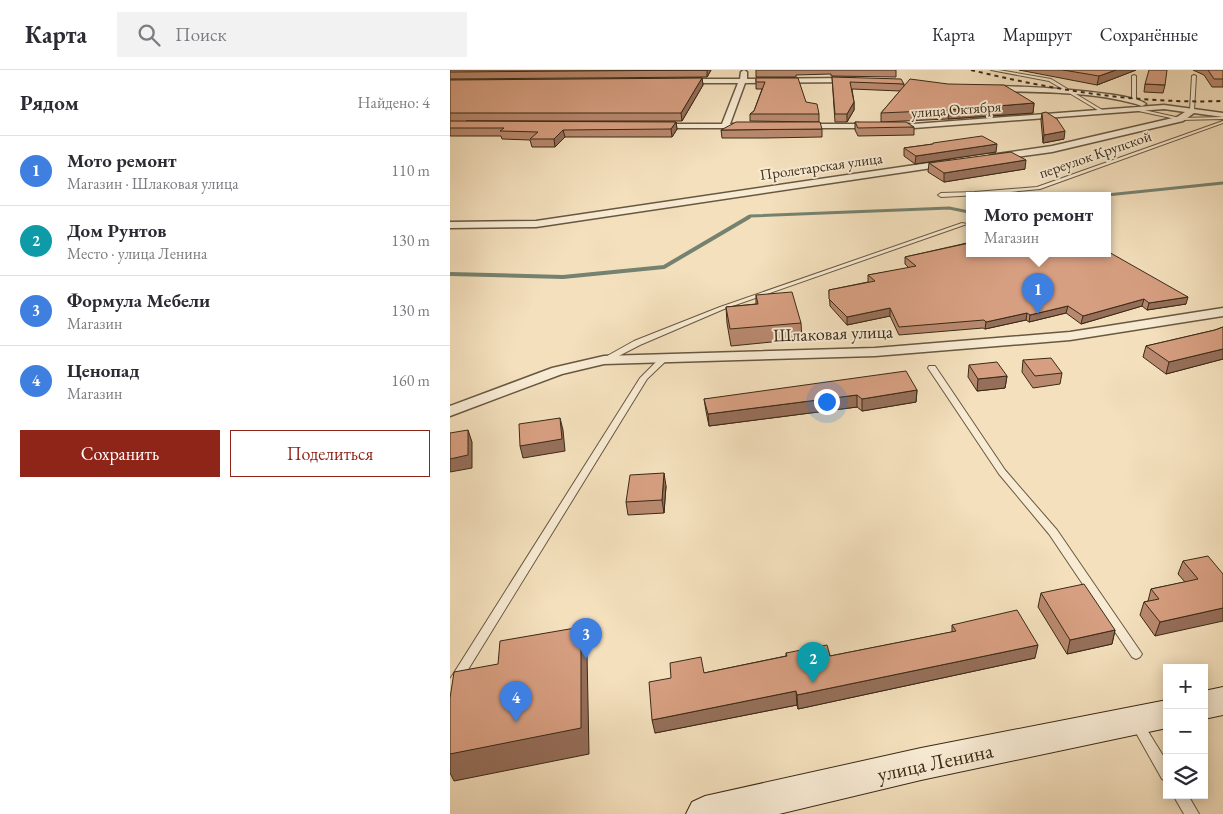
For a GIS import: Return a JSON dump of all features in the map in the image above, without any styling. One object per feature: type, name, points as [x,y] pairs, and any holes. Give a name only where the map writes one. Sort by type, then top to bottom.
[{"type":"main road","points":[[1208,704],[1223,701]]},
{"type":"main road","name":"улица Ленина","points":[[705,814],[783,805],[921,764],[1151,718]]},
{"type":"street","points":[[725,126],[743,80],[744,70]]},
{"type":"street","points":[[673,81],[864,80]]},
{"type":"street","points":[[986,89],[1072,93],[1136,105]]},
{"type":"street","name":"улица Октября","points":[[795,126],[914,126],[1058,116],[1136,105],[1148,108],[1192,110],[1223,118]]},
{"type":"street","points":[[1049,108],[1058,116]]},
{"type":"street","points":[[985,158],[1052,149],[1180,119],[1192,110]]},
{"type":"street","points":[[647,126],[755,126]]},
{"type":"street","name":"Пролетарская улица","points":[[450,225],[536,224],[956,162]]},
{"type":"street","name":"Шлаковая улица","points":[[450,411],[557,371],[604,360],[875,352],[1070,336],[1223,312]]},
{"type":"lane","points":[[993,70],[1050,80],[1102,111]]},
{"type":"lane","points":[[1134,76],[1134,98],[1136,105],[1180,119],[1223,118]]},
{"type":"lane","points":[[1192,110],[1194,76]]},
{"type":"lane","name":"переулок Крупской","points":[[996,192],[1038,188],[1188,134],[1223,118]]},
{"type":"lane","points":[[1180,119],[1188,134]]},
{"type":"lane","name":"переулок Крупской","points":[[941,195],[966,194]]},
{"type":"lane","points":[[604,360],[637,342],[722,308],[964,224]]},
{"type":"lane","points":[[450,693],[456,679],[644,378],[665,358]]},
{"type":"lane","points":[[932,368],[1002,472],[1053,532],[1136,654]]},
{"type":"lane","points":[[1151,718],[1163,761]]},
{"type":"lane","points":[[1183,799],[1192,814]]},
{"type":"building","points":[[450,70],[707,70],[450,72]]},
{"type":"building","points":[[1063,70],[1116,70],[1099,76]]},
{"type":"building","points":[[1149,70],[1167,70],[1165,85],[1145,84]]},
{"type":"building","points":[[1208,70],[1223,70],[1223,79],[1214,79]]},
{"type":"building","points":[[832,77],[901,79],[904,84],[850,82],[854,102],[847,114],[835,114]]},
{"type":"building","points":[[702,78],[681,113],[450,113],[450,80]]},
{"type":"building","points":[[756,78],[798,78],[806,102],[817,104],[819,114],[750,114],[754,111],[765,82],[756,82]]},
{"type":"building","points":[[910,79],[948,84],[1004,85],[1034,103],[881,113]]},
{"type":"building","points":[[1046,112],[1057,119],[1065,131],[1044,135],[1042,113]]},
{"type":"building","points":[[450,121],[676,122],[671,129],[563,130],[554,139],[530,139],[538,132],[500,131],[504,128],[450,128]]},
{"type":"building","points":[[736,122],[820,122],[822,129],[721,130]]},
{"type":"building","points":[[855,122],[906,122],[914,127],[858,128]]},
{"type":"building","points":[[982,136],[997,144],[916,156],[904,148],[933,143]]},
{"type":"building","points":[[1011,152],[1026,160],[944,173],[929,163]]},
{"type":"building","points":[[966,244],[966,257],[1111,257],[1111,253],[1188,297],[1149,303],[1144,299],[1083,316],[1068,306],[1030,315],[1027,313],[986,322],[984,320],[899,327],[890,308],[847,317],[829,299],[829,290],[875,281],[868,275],[916,266],[905,257]]},
{"type":"building","points":[[792,292],[801,323],[730,329],[726,307],[758,304],[756,295]]},
{"type":"building","points":[[1223,327],[1223,349],[1169,362],[1146,346],[1215,330]]},
{"type":"building","points":[[1051,358],[1062,373],[1035,376],[1023,360]]},
{"type":"building","points":[[997,362],[1007,376],[978,379],[969,365]]},
{"type":"building","points":[[906,371],[917,390],[862,399],[857,395],[708,414],[704,399]]},
{"type":"building","points":[[560,418],[562,439],[520,446],[519,424]]},
{"type":"building","points":[[468,430],[468,455],[450,459],[450,433]]},
{"type":"building","points":[[664,473],[662,500],[626,502],[630,475]]},
{"type":"building","points":[[1208,556],[1223,574],[1223,608],[1160,622],[1144,602],[1159,599],[1151,589],[1198,579],[1183,561]]},
{"type":"building","points":[[1084,584],[1115,630],[1070,640],[1041,593]]},
{"type":"building","points":[[1017,610],[1038,645],[797,695],[796,691],[652,720],[649,682],[671,678],[670,663],[701,657],[704,673],[787,656],[786,653],[827,645],[830,656],[956,631],[952,625]]},
{"type":"building","points":[[581,627],[581,728],[450,754],[450,698],[454,672],[498,664],[500,641]]},
{"type":"waterway","points":[[1111,195],[1223,183]]},
{"type":"waterway","points":[[747,218],[750,216],[949,208],[966,211]]},
{"type":"waterway","points":[[450,274],[563,277],[664,267],[749,217]]},
{"type":"railway","points":[[971,70],[1033,84],[1127,98],[1223,101]]},
{"type":"place","name":"Мото ремонт","points":[[1038,314]]},
{"type":"place","name":"Формула Мебели","points":[[586,659]]},
{"type":"place","name":"Дом Рунтов","points":[[813,683]]},
{"type":"place","name":"Ценопад","points":[[516,722]]}]
